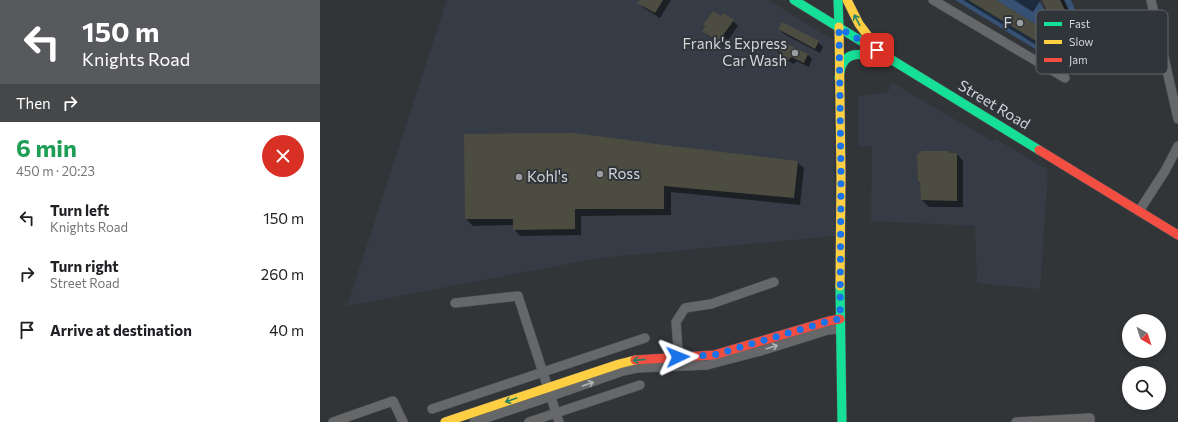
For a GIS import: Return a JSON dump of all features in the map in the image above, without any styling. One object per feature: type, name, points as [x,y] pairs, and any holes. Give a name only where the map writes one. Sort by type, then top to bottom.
[{"type":"main road","name":"Street Road","points":[[794,0],[1178,235]]},
{"type":"main road","points":[[838,0],[841,177],[840,329],[842,422]]},
{"type":"main road","points":[[847,0],[855,17],[867,36],[890,58]]},
{"type":"main road","points":[[839,78],[842,65],[846,59],[857,54],[864,54],[900,65]]},
{"type":"main road","points":[[445,422],[547,387],[634,360],[679,361],[714,355],[840,319]]},
{"type":"street","points":[[933,0],[1036,61]]},
{"type":"street","points":[[1151,0],[1153,10]]},
{"type":"street","points":[[1058,74],[1065,78]]},
{"type":"street","points":[[1168,74],[1178,119]]},
{"type":"street","points":[[1139,210],[1178,146]]},
{"type":"street","points":[[679,361],[676,322],[685,308],[711,304],[774,282]]},
{"type":"street","points":[[455,304],[518,296],[557,418]]},
{"type":"street","points":[[474,422],[623,371],[679,361],[707,365],[764,350],[828,330],[840,329]]},
{"type":"street","points":[[432,409],[645,338]]},
{"type":"street","points":[[529,422],[557,418],[640,385]]},
{"type":"street","points":[[333,422],[393,401],[403,422]]},
{"type":"street","points":[[1016,422],[1090,418],[1090,422]]},
{"type":"shaded area","points":[[447,0],[768,0],[833,40],[835,236],[599,258],[347,306]]},
{"type":"shaded area","points":[[955,0],[968,0],[1036,41],[1036,49]]},
{"type":"shaded area","points":[[996,0],[1039,0],[1044,10],[1036,10],[1036,25]]},
{"type":"shaded area","points":[[1064,0],[1071,0],[1075,10],[1069,10]]},
{"type":"shaded area","points":[[893,83],[992,141],[996,139],[1048,170],[1040,289],[977,283],[975,226],[871,221],[872,146],[858,146],[858,96],[887,93]]},
{"type":"building","points":[[640,0],[663,0],[655,13],[637,3]]},
{"type":"building","name":"F","points":[[968,0],[996,0],[1036,25],[1036,41]]},
{"type":"building","points":[[1042,0],[1060,0],[1065,10],[1047,10]]},
{"type":"building","points":[[713,11],[721,16],[723,13],[734,20],[718,42],[702,31],[706,26],[703,25]]},
{"type":"building","points":[[782,22],[819,41],[815,49],[778,29]]},
{"type":"building","name":"Frank's Express Car Wash","points":[[776,44],[785,48],[787,44],[808,54],[804,63],[791,57],[789,60],[782,57],[783,53],[774,49]]},
{"type":"building","points":[[574,133],[798,161],[794,198],[664,186],[664,209],[575,209],[575,229],[513,230],[513,219],[465,219],[464,134]]},
{"type":"building","points":[[922,151],[949,151],[950,153],[957,153],[957,201],[921,200],[920,182],[918,182],[917,155]]},
{"type":"traffic: fast","points":[[794,0],[1039,150]]},
{"type":"traffic: fast","points":[[838,0],[839,27]]},
{"type":"traffic: fast","points":[[839,78],[842,65],[850,56],[866,55],[883,60]]},
{"type":"traffic: fast","points":[[840,286],[842,422]]},
{"type":"traffic: slow","points":[[847,0],[859,24],[874,44]]},
{"type":"traffic: slow","points":[[839,27],[841,177],[840,286]]},
{"type":"traffic: slow","points":[[445,422],[635,360]]},
{"type":"traffic: jam","points":[[1039,150],[1178,235]]},
{"type":"traffic: jam","points":[[635,360],[714,355],[840,319]]},
{"type":"place","name":"F","points":[[1020,23]]},
{"type":"place","name":"Frank's Express Car Wash","points":[[795,53]]},
{"type":"place","name":"Ross","points":[[600,174]]},
{"type":"place","name":"Kohl's","points":[[519,177]]},
{"type":"route","points":[[678,357],[714,355],[768,338],[840,319],[841,177],[839,28],[877,50]]}]
